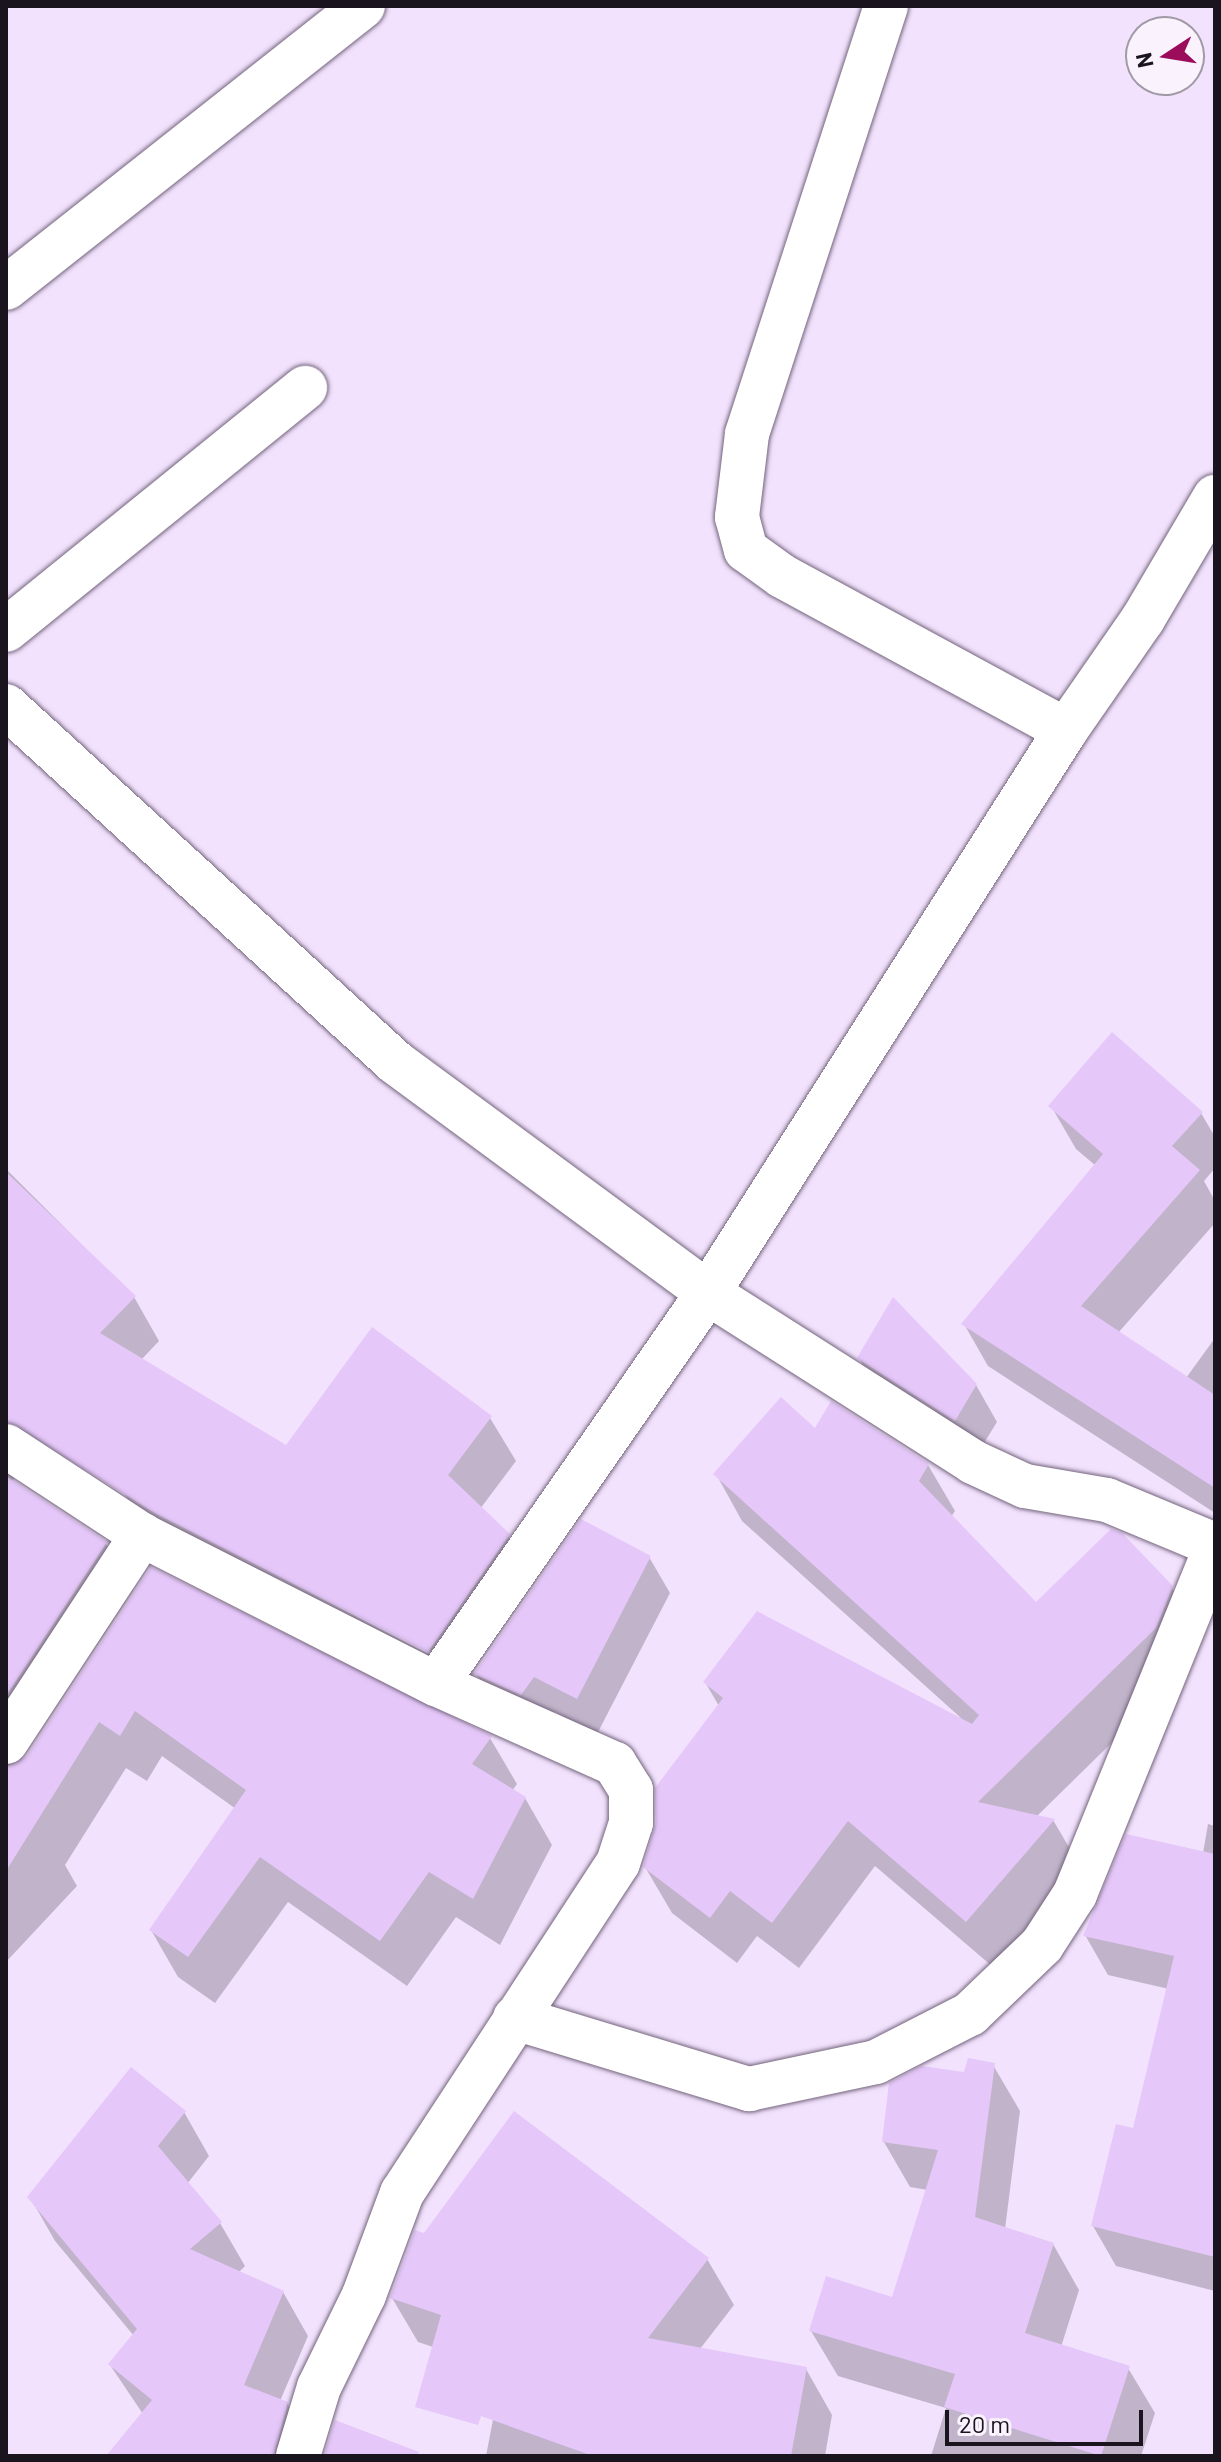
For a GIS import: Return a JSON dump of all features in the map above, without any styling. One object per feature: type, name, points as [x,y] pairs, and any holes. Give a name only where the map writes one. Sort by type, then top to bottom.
[{"type":"street","points":[[6,288],[363,6]]},
{"type":"street","points":[[886,6],[747,434],[737,517],[746,550],[782,576],[1066,730]]},
{"type":"street","points":[[6,630],[305,388]]},
{"type":"street","points":[[436,1684],[708,1293],[1066,730],[1143,619],[1215,497]]},
{"type":"street","points":[[6,706],[395,1062],[708,1293],[973,1462],[1025,1486],[1107,1500],[1215,1547],[1075,1894],[1042,1945],[970,2014],[876,2062],[749,2089],[515,2018]]},
{"type":"street","points":[[6,1446],[142,1535],[436,1684],[615,1764],[631,1790],[631,1823],[618,1863],[402,2193],[364,2295],[319,2387],[298,2456]]},
{"type":"street","points":[[6,1742],[142,1535]]},
{"type":"building","points":[[1112,1032],[1203,1112],[1172,1146],[1200,1170],[1081,1306],[1215,1395],[1215,1488],[961,1324],[1103,1154],[1048,1106]]},
{"type":"building","points":[[6,1172],[136,1296],[100,1333],[286,1445],[372,1327],[492,1416],[448,1475],[510,1534],[428,1652],[155,1513],[6,1421]]},
{"type":"building","points":[[893,1297],[977,1384],[955,1421],[857,1358]]},
{"type":"building","points":[[781,1397],[815,1428],[831,1401],[929,1464],[919,1481],[1036,1602],[1111,1529],[1122,1533],[1173,1586],[1156,1628],[978,1802],[1055,1819],[966,1922],[848,1821],[772,1923],[730,1891],[710,1918],[643,1867],[656,1823],[655,1788],[723,1698],[703,1682],[757,1611],[972,1724],[979,1715],[713,1474]]},
{"type":"building","points":[[6,1476],[107,1542],[6,1696]]},
{"type":"building","points":[[581,1519],[651,1556],[577,1699],[534,1677],[521,1695],[474,1674]]},
{"type":"building","points":[[151,1567],[492,1736],[472,1764],[526,1797],[473,1899],[429,1872],[380,1941],[260,1857],[188,1957],[149,1930],[246,1790],[135,1711],[120,1736],[99,1722],[6,1871],[6,1767],[27,1756]]},
{"type":"building","points":[[1126,1834],[1215,1854],[1215,2257],[1091,2226],[1116,2124],[1133,2128],[1174,1956],[1083,1936]]},
{"type":"building","points":[[968,2058],[995,2063],[975,2217],[1054,2243],[1025,2333],[1130,2366],[1101,2456],[944,2407],[955,2374],[809,2331],[826,2276],[892,2297],[938,2150],[882,2142],[889,2083],[922,2066],[964,2072]]},
{"type":"building","points":[[131,2067],[186,2111],[158,2146],[222,2222],[190,2249],[284,2291],[244,2385],[288,2402],[274,2456],[106,2456],[152,2400],[108,2364],[137,2329],[27,2197]]},
{"type":"building","points":[[514,2111],[709,2258],[648,2338],[807,2367],[791,2456],[593,2456],[481,2416],[478,2425],[415,2407],[441,2315],[390,2298],[415,2230],[424,2233]]},
{"type":"building","points":[[335,2420],[419,2452],[418,2456],[324,2456]]}]
